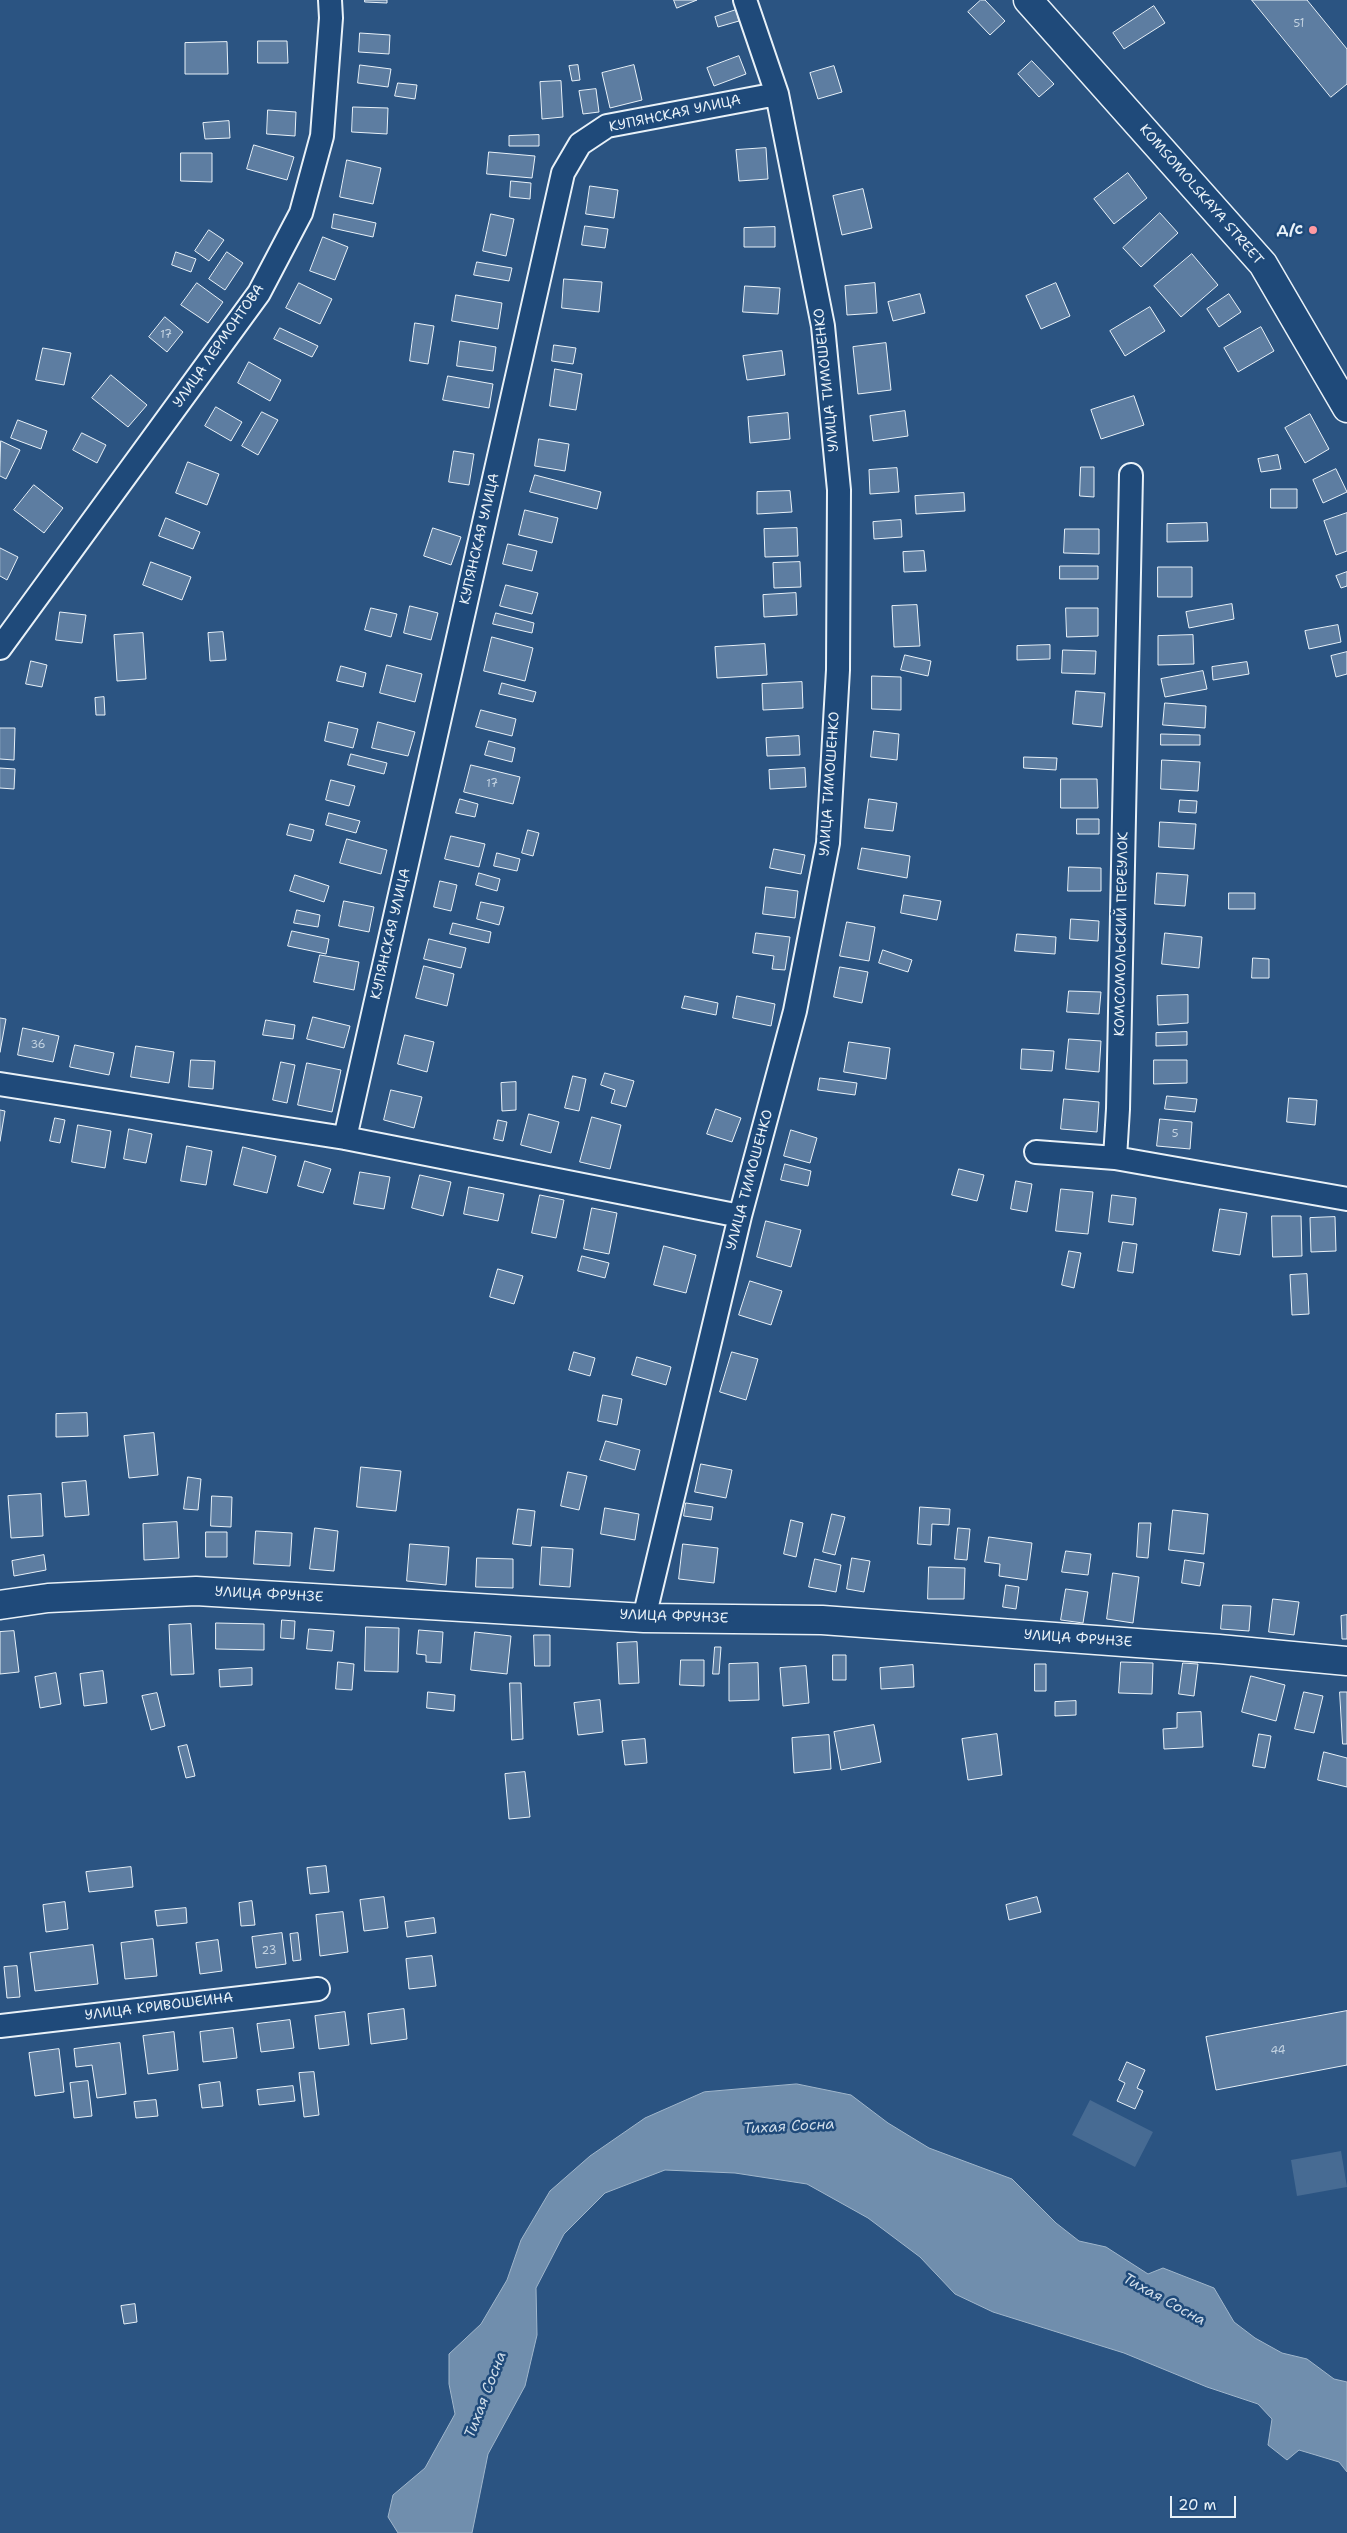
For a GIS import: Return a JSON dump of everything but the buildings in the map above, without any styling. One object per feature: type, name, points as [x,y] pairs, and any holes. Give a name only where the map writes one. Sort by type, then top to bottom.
[{"type":"street","name":"УЛИЦА ЛЕРМОНТОВА","points":[[0,648],[259,293],[301,213],[322,136],[332,18],[330,0]]},
{"type":"street","name":"УЛИЦА ТИМОШЕНКО","points":[[644,1618],[740,1216],[795,1011],[828,843],[838,670],[838,490],[823,326],[777,94],[745,0]]},
{"type":"street","name":"KOMSOMOLSKAYA STREET","points":[[1028,0],[1263,264],[1347,408]]},
{"type":"street","name":"КУПЯНСКАЯ УЛИЦА","points":[[345,1138],[563,173],[580,144],[607,126],[777,94]]},
{"type":"street","name":"КОМСОМОЛЬСКИЙ ПЕРЕУЛОК","points":[[1115,1158],[1119,1090],[1131,475]]},
{"type":"street","points":[[0,1084],[345,1138],[740,1216]]},
{"type":"street","points":[[1036,1152],[1115,1158],[1347,1199]]},
{"type":"street","name":"УЛИЦА ФРУНЗЕ","points":[[0,1605],[48,1598],[196,1591],[644,1618],[822,1620],[1219,1649],[1347,1661]]},
{"type":"street","name":"УЛИЦА КРИВОШЕИНА","points":[[0,2026],[318,1989]]},
{"type":"shaded area","points":[[1090,2100],[1153,2132],[1135,2167],[1072,2135]]},
{"type":"shaded area","points":[[1341,2151],[1347,2187],[1297,2196],[1291,2160]]},
{"type":"water","name":"Тихая Сосна","points":[[797,2084],[851,2095],[888,2123],[929,2148],[1012,2179],[1056,2223],[1079,2241],[1106,2247],[1148,2274],[1163,2268],[1214,2288],[1234,2322],[1255,2338],[1282,2353],[1307,2359],[1334,2379],[1347,2382],[1347,2472],[1339,2462],[1299,2450],[1287,2460],[1268,2445],[1272,2419],[1258,2404],[1207,2387],[1124,2353],[993,2312],[955,2294],[920,2257],[868,2218],[807,2184],[735,2173],[665,2170],[605,2193],[564,2234],[536,2288],[537,2335],[525,2386],[488,2454],[472,2533],[398,2533],[388,2517],[393,2495],[425,2468],[455,2414],[449,2384],[449,2354],[481,2324],[507,2280],[521,2240],[550,2191],[590,2156],[645,2118],[704,2092]]},
{"type":"place","name":"Д/С","points":[[1313,230]]}]
